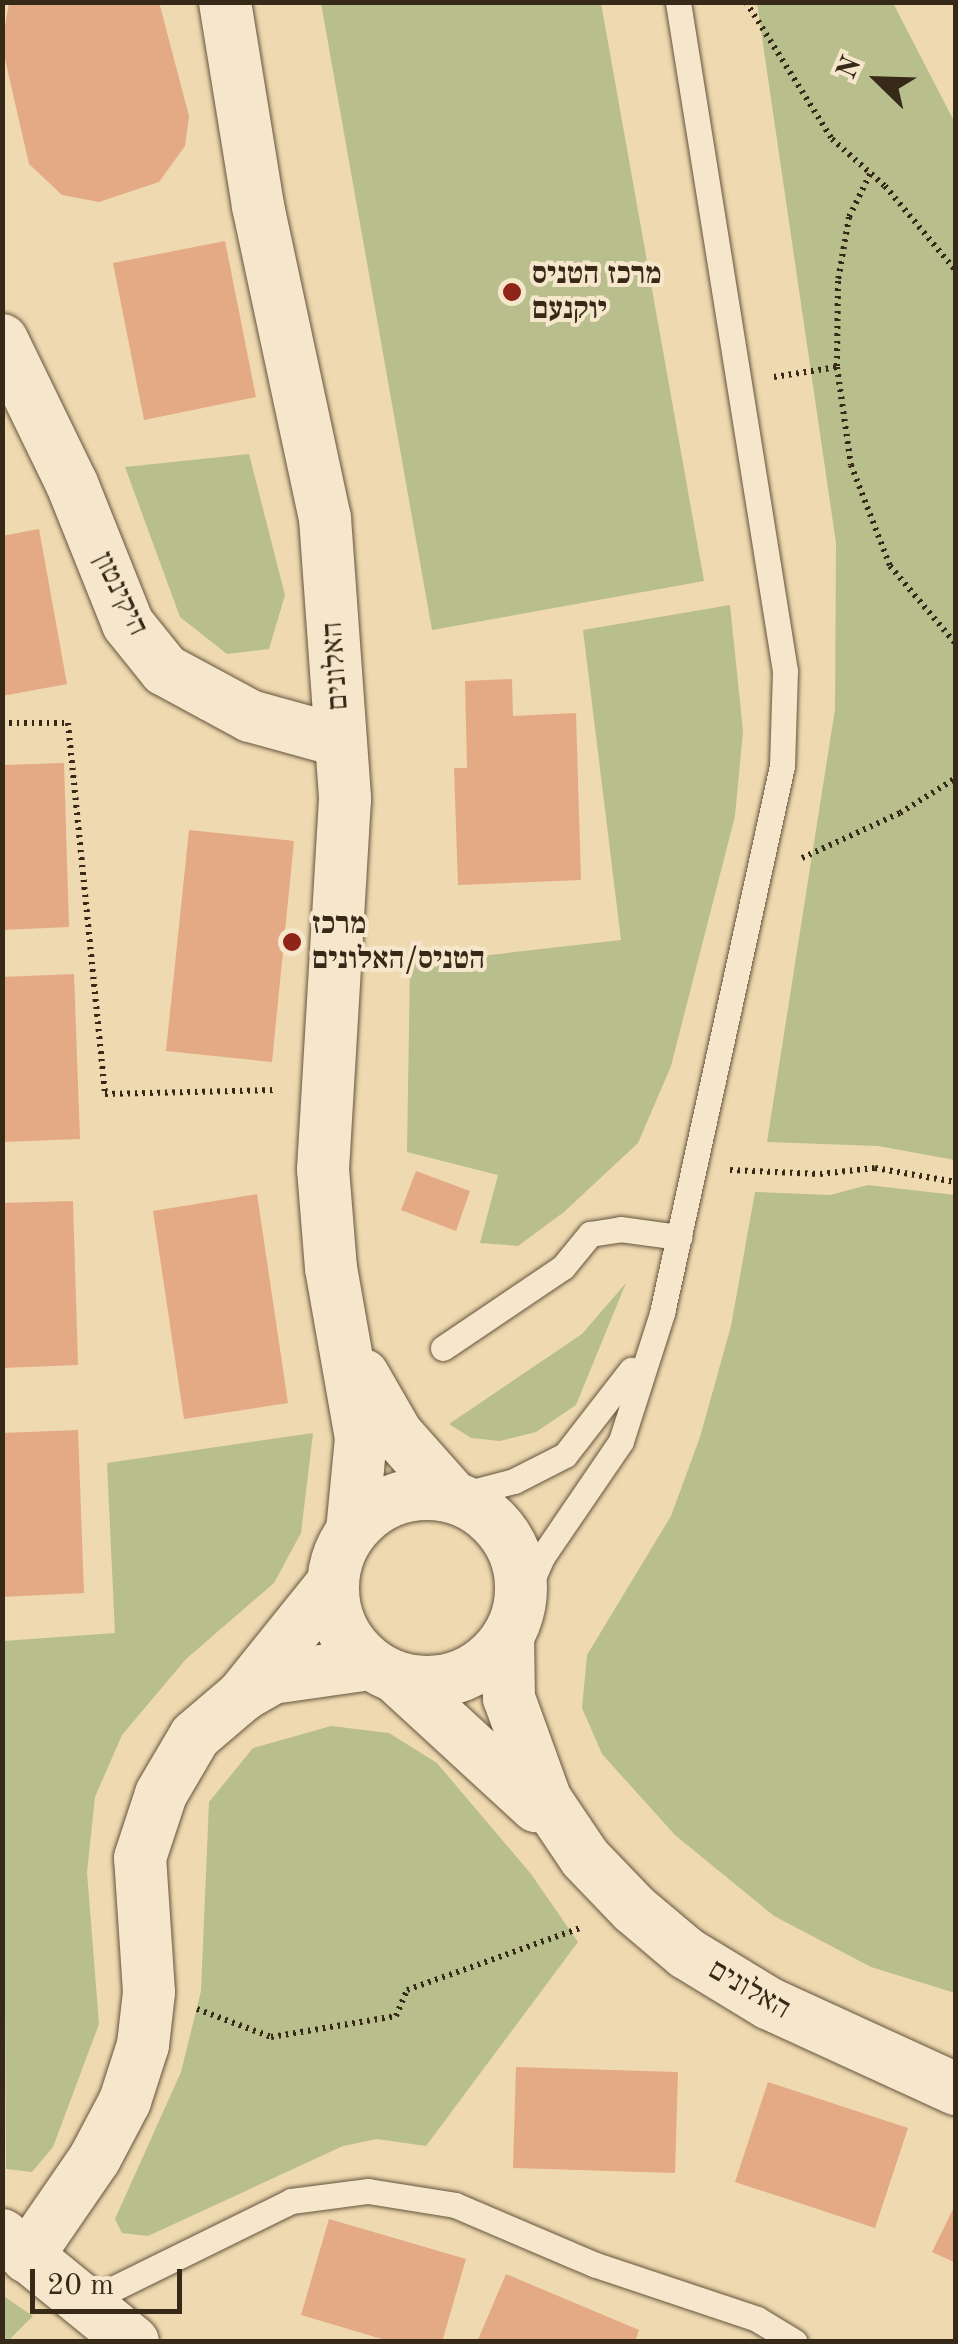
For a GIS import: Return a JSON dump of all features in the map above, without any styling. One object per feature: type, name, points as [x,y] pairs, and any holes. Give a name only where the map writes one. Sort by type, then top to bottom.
[{"type":"street","name":"האלונים","points":[[224,2],[258,206],[325,518],[345,799],[323,1169],[331,1268],[361,1438],[352,1531]]},
{"type":"street","name":"היקינטון","points":[[2,340],[72,484],[128,624],[165,670],[250,716],[340,741]]},
{"type":"street","name":"האלונים","points":[[345,1338],[398,1434],[453,1497]]},
{"type":"street","points":[[133,2342],[15,2246],[125,2102],[143,2045],[149,1992],[140,1858],[161,1794],[196,1736],[242,1696],[272,1678],[384,1671],[430,1684],[461,1677],[488,1661],[514,1623],[521,1580],[508,1541],[479,1509],[453,1497],[397,1498],[352,1531],[332,1584],[242,1696]]},
{"type":"street","points":[[332,1584],[348,1641],[384,1671]]},
{"type":"street","name":"האלונים","points":[[514,1623],[509,1698],[522,1748],[575,1844]]},
{"type":"street","name":"האלונים","points":[[384,1671],[575,1844],[634,1909],[686,1952],[770,2004],[956,2089]]},
{"type":"lane","points":[[514,1623],[542,1557],[621,1441],[662,1313],[782,766],[786,671],[678,2]]},
{"type":"lane","points":[[442,1348],[563,1267],[590,1234],[620,1229],[679,1236]]},
{"type":"lane","points":[[453,1497],[514,1482],[566,1455],[616,1397],[662,1313]]},
{"type":"lane","points":[[82,2304],[292,2201],[368,2191],[456,2205],[596,2265],[757,2320],[795,2342]]},
{"type":"path","points":[[746,2],[832,139],[870,174],[956,270]]},
{"type":"path","points":[[870,174],[849,217],[838,281],[837,367],[851,464],[890,566],[956,644]]},
{"type":"path","points":[[798,373],[837,367]]},
{"type":"path","points":[[2,723],[68,724],[104,1094],[328,1089]]},
{"type":"path","points":[[757,878],[900,813],[956,778]]},
{"type":"path","points":[[694,1166],[777,1174],[876,1168],[956,1182]]},
{"type":"path","points":[[149,1992],[272,2037],[396,2016],[407,1990],[634,1909]]},
{"type":"green space","name":"מרכז הטניס יוקנעם","points":[[321,3],[601,3],[704,581],[432,630]]},
{"type":"green space","points":[[757,3],[893,3],[955,123],[955,1160],[878,1146],[767,1142],[835,709],[836,543]]},
{"type":"green space","points":[[249,454],[285,595],[269,649],[227,654],[180,617],[125,467]]},
{"type":"green space","points":[[730,605],[743,731],[735,816],[671,1066],[638,1143],[564,1212],[518,1246],[480,1243],[498,1175],[407,1152],[410,964],[621,940],[583,630]]},
{"type":"green space","points":[[868,1185],[955,1195],[955,1993],[871,1967],[774,1916],[675,1835],[602,1754],[582,1708],[587,1655],[671,1516],[700,1437],[731,1326],[755,1192],[830,1195]]},
{"type":"green space","points":[[626,1283],[576,1405],[536,1432],[500,1441],[471,1438],[449,1424],[582,1334]]},
{"type":"green space","points":[[313,1433],[301,1533],[274,1583],[186,1659],[122,1735],[95,1797],[87,1872],[99,2024],[53,2147],[32,2172],[6,2169],[3,1641],[115,1633],[107,1463]]},
{"type":"green space","points":[[331,1726],[389,1733],[437,1763],[531,1874],[578,1942],[426,2146],[377,2139],[343,2146],[148,2236],[122,2233],[115,2219],[181,2072],[201,1991],[209,1802],[253,1748]]},
{"type":"green space","points":[[2,2295],[33,2316],[8,2341],[3,2341]]},
{"type":"building","points":[[9,2],[159,2],[189,116],[185,146],[159,182],[99,202],[62,195],[29,164],[2,46]]},
{"type":"building","points":[[225,241],[256,397],[144,420],[113,263]]},
{"type":"building","points":[[39,529],[67,684],[2,696],[2,536]]},
{"type":"building","points":[[512,679],[513,716],[576,713],[581,880],[458,885],[454,768],[467,768],[465,681]]},
{"type":"building","points":[[64,763],[69,927],[2,930],[2,765]]},
{"type":"building","points":[[189,830],[294,841],[272,1062],[166,1051]]},
{"type":"building","points":[[74,974],[80,1139],[2,1142],[2,977]]},
{"type":"building","points":[[416,1171],[470,1191],[456,1231],[401,1210]]},
{"type":"building","points":[[257,1194],[288,1403],[184,1419],[153,1211]]},
{"type":"building","points":[[73,1201],[78,1365],[2,1368],[2,1203]]},
{"type":"building","points":[[78,1430],[84,1593],[2,1597],[2,1433]]},
{"type":"building","points":[[516,2067],[678,2072],[675,2173],[513,2168]]},
{"type":"building","points":[[768,2082],[908,2128],[875,2228],[735,2182]]},
{"type":"building","points":[[956,2203],[956,2263],[932,2252]]},
{"type":"building","points":[[329,2219],[466,2259],[442,2342],[392,2342],[301,2315]]},
{"type":"building","points":[[506,2274],[639,2330],[635,2342],[477,2342]]},
{"type":"place","name":"מרכז הטניס יוקנעם","points":[[512,292]]},
{"type":"place","name":"מרכז הטניס/האלונים","points":[[292,942]]}]
